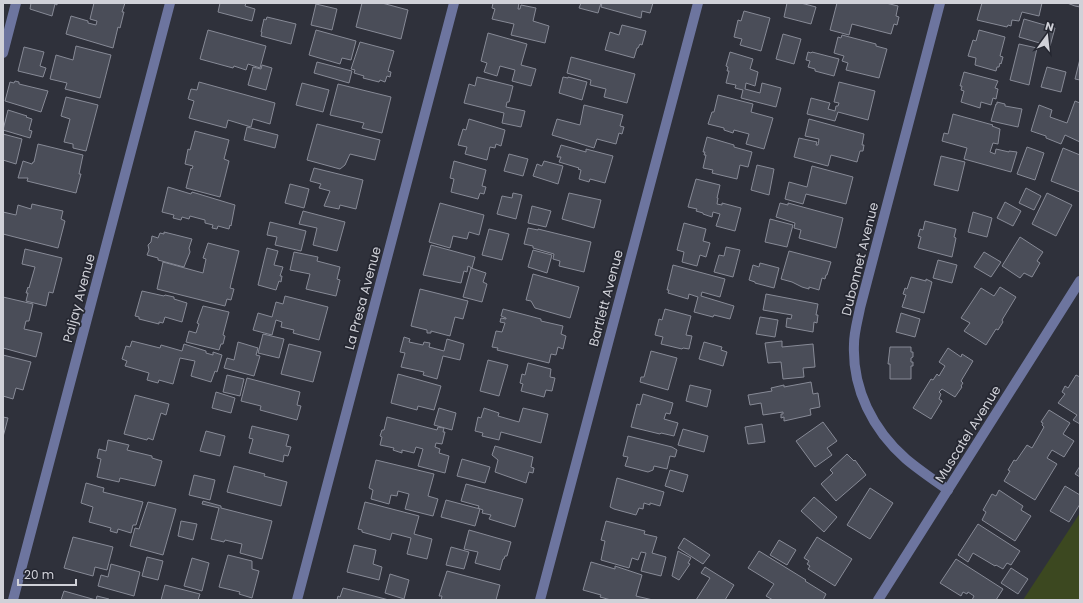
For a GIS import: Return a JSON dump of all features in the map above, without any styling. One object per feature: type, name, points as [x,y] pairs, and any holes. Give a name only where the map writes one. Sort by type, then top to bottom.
[{"type":"street","points":[[3,53],[16,3]]},
{"type":"street","name":"Paljay Avenue","points":[[13,600],[170,3]]},
{"type":"street","name":"La Presa Avenue","points":[[297,600],[454,3]]},
{"type":"street","name":"Bartlett Avenue","points":[[540,600],[698,3]]},
{"type":"street","name":"Dubonnet Avenue","points":[[940,3],[860,308],[854,344],[856,375],[863,402],[879,429],[906,459],[948,490]]},
{"type":"street","name":"Muscatel Avenue","points":[[878,600],[1080,282]]},
{"type":"green space","points":[[1080,513],[1080,600],[1023,600]]},
{"type":"building","points":[[31,3],[57,3],[57,5],[55,4],[52,16],[30,9]]},
{"type":"building","points":[[94,3],[125,3],[120,28],[118,27],[113,48],[66,34],[71,16],[96,25],[97,21],[90,19]]},
{"type":"building","points":[[220,3],[246,3],[245,6],[255,9],[252,21],[218,12]]},
{"type":"building","points":[[362,3],[382,3],[408,10],[401,39],[356,27]]},
{"type":"building","points":[[493,3],[519,3],[518,9],[520,9],[521,5],[536,8],[533,21],[549,26],[545,43],[511,35],[514,24],[492,19],[495,9],[492,8]]},
{"type":"building","points":[[581,3],[601,3],[598,13],[579,8]]},
{"type":"building","points":[[602,3],[653,3],[650,13],[642,11],[641,18],[601,7]]},
{"type":"building","points":[[787,3],[801,3],[816,7],[811,24],[784,17]]},
{"type":"building","points":[[837,3],[886,3],[898,6],[896,16],[899,17],[897,25],[894,24],[891,34],[852,24],[849,35],[830,30]]},
{"type":"building","points":[[982,3],[1042,3],[1039,16],[1022,12],[1019,21],[1012,20],[1011,26],[1008,25],[1007,27],[977,20]]},
{"type":"building","points":[[1067,3],[1080,3],[1080,7],[1075,6]]},
{"type":"building","points":[[316,4],[337,9],[332,30],[311,25]]},
{"type":"building","points":[[744,11],[770,18],[761,51],[740,45],[742,39],[734,37],[738,20],[741,21]]},
{"type":"building","points":[[267,17],[296,24],[291,44],[261,36],[264,19],[266,20]]},
{"type":"building","points":[[1024,19],[1055,28],[1050,46],[1019,37]]},
{"type":"building","points":[[622,25],[646,31],[642,45],[640,44],[637,48],[634,58],[605,50],[610,32],[619,35]]},
{"type":"building","points":[[208,30],[266,46],[260,68],[248,64],[246,70],[200,59]]},
{"type":"building","points":[[316,30],[356,41],[351,60],[342,58],[340,64],[309,55]]},
{"type":"building","points":[[979,30],[1005,37],[1000,56],[1003,57],[1001,64],[1000,63],[999,67],[997,67],[996,71],[975,65],[976,58],[968,56],[973,40],[976,41]]},
{"type":"building","points":[[488,33],[527,44],[521,65],[536,69],[531,86],[512,81],[515,70],[500,66],[497,76],[484,72],[487,63],[481,61]]},
{"type":"building","points":[[783,34],[801,39],[794,64],[776,59]]},
{"type":"building","points":[[842,35],[876,44],[876,46],[887,49],[879,78],[846,70],[848,63],[842,61],[844,56],[834,53],[838,37],[841,38]]},
{"type":"building","points":[[360,42],[394,51],[388,71],[391,72],[390,77],[387,76],[385,82],[363,78],[364,76],[354,73],[355,70],[351,69]]},
{"type":"building","points":[[1019,44],[1037,48],[1029,85],[1010,80]]},
{"type":"building","points":[[76,46],[111,55],[100,98],[65,89],[67,83],[50,79],[56,55],[73,60]]},
{"type":"building","points":[[24,47],[44,52],[40,66],[46,68],[43,77],[18,71]]},
{"type":"building","points":[[730,52],[753,59],[750,69],[758,72],[755,86],[746,83],[745,89],[760,93],[762,83],[781,88],[776,107],[741,98],[743,90],[735,88],[736,85],[726,83],[729,71],[727,71],[728,67],[726,66]]},
{"type":"building","points":[[808,52],[839,59],[834,76],[815,71],[815,69],[808,67],[810,61],[806,60]]},
{"type":"building","points":[[571,57],[635,74],[627,103],[604,97],[606,89],[590,85],[591,80],[567,73]]},
{"type":"building","points":[[1080,59],[1080,80],[1075,79]]},
{"type":"building","points":[[317,62],[352,71],[349,83],[314,73]]},
{"type":"building","points":[[262,65],[272,68],[266,90],[248,85],[253,67],[261,69]]},
{"type":"building","points":[[1047,67],[1066,72],[1061,92],[1041,87]]},
{"type":"building","points":[[964,72],[998,81],[995,88],[998,89],[996,99],[993,98],[991,105],[981,102],[980,108],[961,102],[964,91],[961,90],[962,86],[960,86]]},
{"type":"building","points":[[477,77],[513,86],[509,102],[507,102],[506,107],[525,111],[521,127],[502,123],[504,113],[464,103],[469,84],[475,86]]},
{"type":"building","points":[[563,77],[587,82],[582,100],[559,93]]},
{"type":"building","points":[[15,81],[19,82],[19,84],[48,91],[41,112],[5,101],[10,82],[14,83]]},
{"type":"building","points":[[199,82],[275,103],[270,124],[253,119],[251,127],[228,120],[226,128],[189,118],[194,101],[188,99],[191,89],[197,90]]},
{"type":"building","points":[[839,82],[875,91],[868,120],[838,112],[835,121],[807,114],[811,98],[830,103],[828,109],[835,111],[836,106],[838,106],[839,103],[834,102]]},
{"type":"building","points":[[302,83],[329,90],[323,112],[296,105]]},
{"type":"building","points":[[338,84],[391,97],[382,133],[362,128],[364,123],[330,115]]},
{"type":"building","points":[[718,95],[753,104],[751,112],[773,118],[764,149],[746,144],[749,134],[734,130],[733,133],[724,130],[724,128],[708,124],[712,112],[714,112]]},
{"type":"building","points":[[66,97],[98,105],[86,151],[73,148],[73,144],[64,142],[70,119],[61,116]]},
{"type":"building","points":[[1075,101],[1080,103],[1080,142],[1065,135],[1061,144],[1046,138],[1046,136],[1031,131],[1039,105],[1052,110],[1050,117],[1067,123]]},
{"type":"building","points":[[997,102],[1005,104],[1005,106],[1022,109],[1018,127],[991,121]]},
{"type":"building","points":[[584,105],[623,115],[620,126],[624,127],[622,134],[619,133],[616,144],[597,139],[594,148],[552,135],[557,119],[580,125]]},
{"type":"building","points":[[8,110],[32,119],[29,130],[32,131],[30,138],[3,130]]},
{"type":"building","points":[[953,114],[993,125],[992,126],[1000,129],[998,144],[993,143],[990,152],[995,154],[996,149],[1017,152],[1011,172],[964,159],[967,148],[942,141],[944,133],[948,134]]},
{"type":"building","points":[[469,119],[505,130],[501,146],[496,144],[495,148],[490,147],[487,160],[465,154],[467,147],[458,145],[463,129],[466,130]]},
{"type":"building","points":[[809,119],[864,134],[862,145],[864,145],[863,151],[860,151],[857,162],[831,155],[828,166],[794,157],[799,138],[817,142],[816,145],[818,145],[819,139],[805,136]]},
{"type":"building","points":[[317,124],[380,140],[375,160],[350,154],[345,165],[340,169],[307,160]]},
{"type":"building","points":[[247,127],[278,135],[275,148],[244,140]]},
{"type":"building","points":[[195,131],[229,140],[224,159],[229,161],[220,197],[186,188],[191,168],[192,169],[193,166],[185,164],[188,149],[190,150]]},
{"type":"building","points":[[3,134],[22,139],[16,164],[3,160]]},
{"type":"building","points":[[707,137],[752,152],[748,167],[740,165],[737,179],[712,173],[713,170],[703,168],[706,155],[704,155],[705,152],[703,152]]},
{"type":"building","points":[[38,144],[83,155],[79,174],[81,174],[76,193],[27,181],[28,178],[18,178],[23,161],[32,164],[34,162]]},
{"type":"building","points":[[561,145],[586,152],[586,149],[613,156],[605,183],[590,179],[589,182],[579,179],[581,170],[578,169],[579,168],[559,162],[561,157],[557,157]]},
{"type":"building","points":[[1027,147],[1044,153],[1035,180],[1017,174]]},
{"type":"building","points":[[1063,148],[1080,155],[1080,192],[1051,181]]},
{"type":"building","points":[[509,154],[528,159],[523,176],[504,171]]},
{"type":"building","points":[[941,156],[965,162],[958,191],[934,185]]},
{"type":"building","points":[[454,161],[486,170],[482,186],[486,187],[484,194],[480,193],[478,199],[451,192],[454,179],[450,178]]},
{"type":"building","points":[[544,161],[563,166],[558,184],[533,176],[537,164],[542,166]]},
{"type":"building","points":[[757,165],[774,169],[769,195],[751,190]]},
{"type":"building","points":[[812,166],[853,177],[846,204],[806,194],[803,204],[785,199],[789,182],[807,187]]},
{"type":"building","points":[[314,168],[363,180],[356,209],[340,205],[339,209],[324,206],[330,191],[319,188],[321,184],[310,181]]},
{"type":"building","points":[[696,179],[720,185],[717,204],[722,205],[722,203],[741,208],[735,231],[716,226],[720,214],[713,212],[712,217],[696,211],[697,209],[688,207]]},
{"type":"building","points":[[290,184],[309,189],[304,208],[285,203]]},
{"type":"building","points":[[168,187],[191,194],[192,192],[235,205],[231,226],[230,225],[229,229],[218,226],[217,229],[212,228],[213,225],[205,223],[205,220],[190,216],[189,219],[182,217],[181,220],[173,218],[174,215],[162,212]]},
{"type":"building","points":[[1026,188],[1041,196],[1034,210],[1019,203]]},
{"type":"building","points":[[513,193],[522,195],[516,219],[497,214],[502,196],[512,198]]},
{"type":"building","points":[[569,193],[601,200],[594,228],[562,219]]},
{"type":"building","points":[[1047,193],[1072,205],[1056,236],[1032,224]]},
{"type":"building","points":[[1005,202],[1021,211],[1013,226],[997,218]]},
{"type":"building","points":[[440,203],[484,215],[479,235],[469,232],[467,239],[453,236],[450,248],[429,242]]},
{"type":"building","points":[[780,203],[788,205],[788,203],[843,218],[836,248],[799,238],[801,230],[794,228],[795,223],[776,217]]},
{"type":"building","points":[[32,204],[63,211],[61,219],[65,221],[58,248],[3,234],[3,212],[16,215],[18,205],[31,209]]},
{"type":"building","points":[[532,206],[551,211],[546,227],[528,223]]},
{"type":"building","points":[[303,211],[345,222],[337,251],[313,245],[317,228],[299,224]]},
{"type":"building","points":[[973,212],[992,218],[987,237],[968,232]]},
{"type":"building","points":[[770,219],[793,225],[787,247],[765,242]]},
{"type":"building","points":[[925,221],[956,229],[954,237],[956,238],[952,257],[918,248],[921,237],[918,236],[920,229],[923,230]]},
{"type":"building","points":[[270,222],[306,231],[301,251],[275,245],[277,237],[267,235]]},
{"type":"building","points":[[684,223],[706,229],[703,241],[710,243],[706,257],[700,255],[697,266],[682,262],[684,252],[677,250]]},
{"type":"building","points":[[528,228],[591,242],[584,272],[559,266],[560,261],[553,259],[554,254],[524,244]]},
{"type":"building","points":[[489,229],[509,234],[502,260],[482,255]]},
{"type":"building","points":[[164,232],[192,239],[189,248],[190,252],[184,267],[158,260],[158,258],[147,255],[149,250],[148,245],[151,242],[152,236],[158,238],[160,233],[164,234]]},
{"type":"building","points":[[1020,237],[1043,252],[1037,261],[1040,263],[1032,277],[1024,273],[1020,278],[1002,266]]},
{"type":"building","points":[[208,243],[239,251],[230,288],[234,289],[231,300],[227,299],[225,306],[157,289],[163,262],[203,273],[206,259],[203,258]]},
{"type":"building","points":[[431,245],[475,257],[472,268],[468,266],[467,272],[464,271],[461,283],[423,275]]},
{"type":"building","points":[[726,247],[740,250],[733,277],[714,272],[719,255],[724,256]]},
{"type":"building","points":[[267,248],[278,251],[274,265],[283,267],[280,276],[282,276],[281,282],[279,281],[276,290],[258,285]]},
{"type":"building","points":[[25,249],[62,258],[53,293],[49,292],[46,306],[26,301],[28,293],[26,293],[35,267],[22,264]]},
{"type":"building","points":[[533,250],[552,255],[547,273],[528,267]]},
{"type":"building","points":[[789,251],[831,262],[825,279],[822,278],[819,290],[809,287],[809,289],[802,287],[781,279]]},
{"type":"building","points":[[294,252],[318,257],[317,261],[340,267],[337,279],[340,280],[336,296],[306,289],[310,274],[290,270]]},
{"type":"building","points":[[984,252],[1001,262],[991,277],[974,267]]},
{"type":"building","points":[[938,260],[957,265],[952,283],[933,278]]},
{"type":"building","points":[[760,263],[779,268],[774,288],[749,280],[753,265],[759,267]]},
{"type":"building","points":[[673,265],[725,279],[720,297],[702,292],[701,296],[734,306],[730,319],[714,315],[713,317],[694,312],[698,297],[689,294],[688,299],[668,293],[669,290],[667,290]]},
{"type":"building","points":[[471,268],[486,273],[483,282],[487,284],[482,302],[463,297]]},
{"type":"building","points":[[533,274],[579,287],[570,318],[535,308],[531,301],[526,300]]},
{"type":"building","points":[[911,277],[926,281],[926,279],[932,282],[924,313],[902,307],[906,295],[903,294],[905,288],[907,289]]},
{"type":"building","points":[[1000,287],[1016,297],[1002,320],[1003,322],[998,330],[996,329],[986,345],[964,331],[970,323],[961,318],[981,288],[994,296]]},
{"type":"building","points":[[420,289],[468,301],[463,319],[455,317],[450,336],[431,331],[431,333],[427,333],[427,330],[411,326]]},
{"type":"building","points":[[142,291],[174,297],[174,299],[187,303],[182,322],[165,317],[163,323],[159,322],[159,324],[139,319],[139,317],[135,316]]},
{"type":"building","points":[[766,294],[818,304],[816,315],[818,315],[817,323],[814,322],[813,332],[786,327],[787,318],[791,319],[792,315],[763,310]]},
{"type":"building","points":[[285,296],[328,307],[319,340],[293,333],[294,330],[281,327],[282,322],[276,320],[272,335],[253,330],[258,313],[272,317],[276,302],[283,304]]},
{"type":"building","points":[[3,297],[33,304],[29,321],[26,321],[24,329],[42,333],[36,357],[3,348]]},
{"type":"building","points":[[203,306],[229,312],[223,335],[225,336],[223,344],[221,344],[219,350],[186,342],[189,331],[196,333],[199,324],[197,323]]},
{"type":"building","points":[[503,309],[563,326],[561,334],[566,336],[563,349],[558,347],[556,355],[551,354],[549,363],[497,350],[498,348],[492,347],[496,331],[502,332],[505,323],[500,322],[501,318],[506,319],[501,316]]},
{"type":"building","points":[[665,309],[691,316],[686,335],[692,336],[689,349],[682,349],[661,344],[663,337],[655,335],[659,319],[662,320]]},
{"type":"building","points":[[901,313],[920,319],[915,337],[896,332]]},
{"type":"building","points":[[760,317],[778,320],[775,337],[756,334]]},
{"type":"building","points":[[263,334],[284,339],[279,358],[258,353]]},
{"type":"building","points":[[404,337],[410,339],[409,342],[423,345],[424,342],[430,343],[429,347],[444,351],[447,339],[464,344],[460,360],[443,356],[437,379],[423,375],[424,372],[401,367],[405,353],[400,352]]},
{"type":"building","points":[[132,341],[160,348],[161,345],[182,351],[184,344],[206,351],[206,353],[213,355],[213,352],[222,355],[217,372],[215,371],[211,382],[191,376],[195,361],[180,358],[173,384],[159,380],[158,383],[147,380],[149,373],[125,366],[127,361],[122,359],[126,346],[130,347]]},
{"type":"building","points":[[782,341],[782,347],[813,344],[815,367],[803,368],[804,377],[783,379],[781,362],[768,363],[765,343]]},
{"type":"building","points":[[238,342],[258,348],[256,355],[260,356],[254,376],[224,368],[227,358],[234,360]]},
{"type":"building","points":[[704,342],[722,347],[721,350],[727,352],[723,366],[699,359]]},
{"type":"building","points":[[289,344],[321,352],[313,382],[281,374]]},
{"type":"building","points":[[890,347],[911,347],[913,357],[911,358],[911,362],[913,362],[913,366],[911,366],[911,379],[890,379],[890,364],[888,364]]},
{"type":"building","points":[[948,348],[961,357],[962,354],[973,361],[961,381],[963,383],[961,386],[962,387],[955,397],[942,389],[939,392],[941,394],[939,399],[942,401],[931,419],[913,408],[931,379],[933,380],[937,374],[939,376],[945,366],[939,362]]},
{"type":"building","points":[[651,351],[677,358],[668,390],[640,382],[641,377],[644,377]]},
{"type":"building","points":[[3,355],[31,362],[23,390],[16,388],[13,399],[3,396]]},
{"type":"building","points":[[488,360],[508,365],[499,396],[480,391]]},
{"type":"building","points":[[528,363],[551,369],[550,377],[555,378],[552,391],[546,390],[544,397],[521,391],[523,384],[520,383],[522,374],[525,375]]},
{"type":"building","points":[[398,374],[441,386],[434,410],[418,406],[417,410],[391,403]]},
{"type":"building","points":[[227,375],[244,379],[240,396],[223,392]]},
{"type":"building","points":[[1076,375],[1080,377],[1080,424],[1073,420],[1077,415],[1058,403],[1065,394],[1062,392],[1065,386],[1068,388]]},
{"type":"building","points":[[247,378],[300,392],[297,405],[301,406],[297,420],[260,410],[261,406],[241,401]]},
{"type":"building","points":[[811,382],[813,394],[818,393],[820,407],[810,409],[811,415],[784,421],[784,417],[781,418],[781,414],[783,414],[783,412],[763,415],[761,403],[750,405],[748,395],[772,391],[771,388],[784,385],[784,387]]},
{"type":"building","points":[[690,385],[711,390],[707,407],[686,401]]},
{"type":"building","points":[[216,392],[235,398],[231,413],[212,408]]},
{"type":"building","points":[[643,394],[673,403],[670,414],[666,413],[664,419],[678,423],[674,436],[631,427],[637,404],[640,405]]},
{"type":"building","points":[[135,395],[169,404],[166,415],[161,413],[153,440],[148,438],[147,440],[124,434]]},
{"type":"building","points":[[439,408],[456,413],[452,430],[434,425]]},
{"type":"building","points":[[484,408],[499,413],[498,416],[519,422],[523,408],[548,414],[541,443],[501,432],[499,440],[482,436],[483,433],[475,431],[478,417],[481,418]]},
{"type":"building","points":[[1049,410],[1070,423],[1063,434],[1074,441],[1064,457],[1052,450],[1047,458],[1057,464],[1035,500],[1004,481],[1014,460],[1016,461],[1027,445],[1032,448],[1044,427],[1042,425],[1043,423],[1041,422]]},
{"type":"building","points":[[3,417],[8,418],[3,437]]},
{"type":"building","points":[[387,417],[437,430],[438,427],[444,428],[443,432],[445,432],[442,444],[436,443],[435,447],[440,449],[439,453],[449,456],[445,473],[418,466],[423,449],[416,447],[414,453],[402,450],[402,453],[393,450],[394,448],[380,445],[382,437],[380,436],[382,430],[384,430]]},
{"type":"building","points":[[823,422],[837,441],[827,448],[832,455],[815,467],[796,441]]},
{"type":"building","points":[[762,424],[765,442],[748,444],[745,427]]},
{"type":"building","points":[[252,426],[289,435],[286,446],[291,447],[288,456],[284,455],[283,462],[249,453],[253,439],[249,438]]},
{"type":"building","points":[[683,429],[708,436],[704,452],[678,445]]},
{"type":"building","points":[[206,431],[225,436],[220,456],[200,451]]},
{"type":"building","points":[[628,436],[672,447],[677,450],[675,457],[670,456],[667,469],[654,466],[653,470],[648,472],[625,466],[628,457],[623,456]]},
{"type":"building","points":[[108,440],[129,445],[127,450],[152,456],[152,458],[162,461],[155,486],[120,478],[119,482],[97,477],[101,459],[97,458],[99,449],[106,451]]},
{"type":"building","points":[[495,446],[533,457],[531,467],[534,468],[533,473],[529,472],[526,483],[495,472],[498,460],[492,455]]},
{"type":"building","points":[[847,454],[854,461],[855,460],[866,475],[836,501],[821,484],[833,473],[830,470]]},
{"type":"building","points":[[462,459],[490,467],[485,483],[457,476]]},
{"type":"building","points":[[376,460],[434,474],[428,496],[438,499],[433,516],[405,509],[409,494],[398,491],[397,496],[391,495],[389,504],[371,499],[373,490],[369,488]]},
{"type":"building","points":[[234,466],[265,474],[264,476],[287,482],[281,506],[227,492]]},
{"type":"building","points":[[1080,466],[1080,477],[1075,474]]},
{"type":"building","points":[[670,470],[688,475],[683,492],[665,486]]},
{"type":"building","points":[[194,475],[215,480],[210,500],[189,495]]},
{"type":"building","points":[[617,478],[664,492],[660,506],[644,503],[643,509],[639,508],[636,515],[610,507]]},
{"type":"building","points":[[86,483],[104,488],[103,492],[143,502],[136,525],[133,525],[131,533],[118,529],[117,533],[110,531],[111,528],[89,522],[93,507],[81,503]]},
{"type":"building","points":[[466,484],[523,499],[515,527],[489,519],[491,515],[482,513],[483,510],[478,508],[479,506],[461,501]]},
{"type":"building","points":[[1065,486],[1080,495],[1080,504],[1069,522],[1050,511]]},
{"type":"building","points":[[870,488],[893,503],[870,539],[847,525]]},
{"type":"building","points":[[999,490],[1023,506],[1021,510],[1031,516],[1015,541],[982,520],[986,512],[983,510],[992,494],[996,496]]},
{"type":"building","points":[[814,497],[837,517],[824,532],[801,511]]},
{"type":"building","points":[[446,500],[480,509],[475,526],[441,517]]},
{"type":"building","points":[[203,501],[221,506],[221,508],[272,521],[262,559],[240,553],[242,544],[225,540],[224,542],[211,539],[219,508],[202,504]]},
{"type":"building","points":[[148,502],[176,509],[163,555],[130,546],[135,528],[139,529]]},
{"type":"building","points":[[365,502],[419,516],[414,534],[432,539],[427,559],[407,554],[411,538],[392,533],[390,540],[362,532],[362,530],[358,529]]},
{"type":"building","points":[[181,521],[197,524],[193,540],[178,536]]},
{"type":"building","points":[[606,521],[645,531],[644,534],[657,537],[652,553],[666,557],[661,576],[641,571],[646,553],[641,552],[638,560],[632,558],[629,568],[601,560],[605,541],[601,540]]},
{"type":"building","points":[[978,524],[1020,551],[1011,565],[1007,563],[1003,569],[973,553],[968,562],[958,555]]},
{"type":"building","points":[[469,530],[511,542],[507,556],[503,559],[500,570],[475,563],[478,552],[464,549]]},
{"type":"building","points":[[73,537],[113,547],[107,570],[95,567],[93,576],[64,568]]},
{"type":"building","points":[[817,537],[852,559],[835,586],[808,569],[810,566],[807,564],[809,561],[804,558]]},
{"type":"building","points":[[684,538],[710,555],[703,564],[678,548]]},
{"type":"building","points":[[779,540],[796,550],[787,565],[770,555]]},
{"type":"building","points":[[354,545],[376,550],[373,564],[382,567],[379,580],[347,572]]},
{"type":"building","points":[[451,547],[469,552],[464,569],[446,565]]},
{"type":"building","points":[[678,551],[691,558],[688,563],[690,564],[679,580],[672,576]]},
{"type":"building","points":[[759,551],[826,594],[823,600],[773,600],[766,596],[774,584],[748,568]]},
{"type":"building","points":[[228,555],[252,561],[252,569],[259,571],[252,598],[239,594],[240,592],[219,587]]},
{"type":"building","points":[[147,557],[163,561],[158,580],[142,576]]},
{"type":"building","points":[[192,558],[209,563],[202,591],[184,586]]},
{"type":"building","points":[[956,559],[1003,589],[996,600],[972,600],[974,596],[968,592],[967,594],[963,592],[961,596],[940,583]]},
{"type":"building","points":[[591,562],[615,569],[615,566],[642,575],[636,596],[653,600],[611,600],[600,597],[601,595],[583,590]]},
{"type":"building","points":[[111,564],[140,572],[134,596],[98,586],[101,575],[108,577]]},
{"type":"building","points":[[705,567],[734,585],[725,600],[696,600],[710,578],[701,573]]},
{"type":"building","points":[[1011,568],[1028,579],[1018,594],[1001,583]]},
{"type":"building","points":[[447,571],[500,585],[496,600],[441,600],[442,596],[439,596]]},
{"type":"building","points":[[390,574],[409,580],[404,599],[385,593]]},
{"type":"building","points":[[165,585],[200,594],[198,600],[161,600]]},
{"type":"building","points":[[343,588],[389,600],[337,600],[338,596],[340,597]]},
{"type":"building","points":[[64,591],[96,600],[61,600]]},
{"type":"building","points":[[97,596],[109,599],[96,600]]}]
